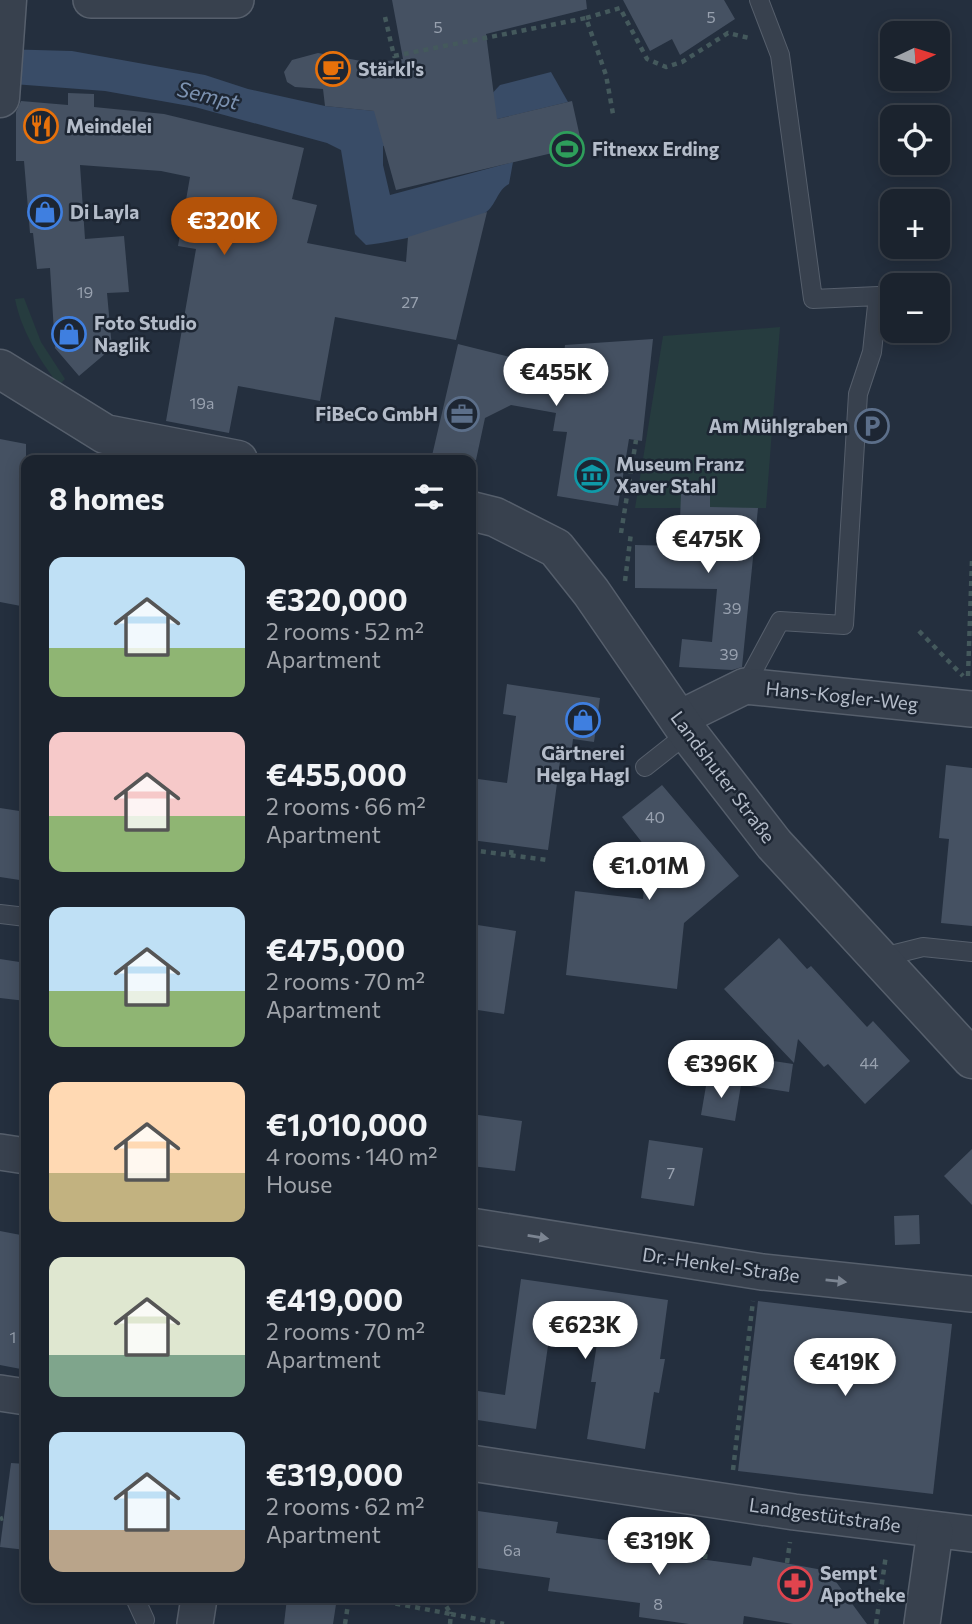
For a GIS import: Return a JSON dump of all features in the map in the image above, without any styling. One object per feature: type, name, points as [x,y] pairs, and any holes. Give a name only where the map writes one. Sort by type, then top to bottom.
[{"type":"street","points":[[91,0],[236,0]]},
{"type":"street","points":[[0,98],[3,8]]},
{"type":"street","points":[[0,369],[105,434],[212,455]]},
{"type":"street","name":"Landshuter Straße","points":[[476,512],[495,517],[556,548],[611,620],[683,726],[774,844],[972,1059]]},
{"type":"street","name":"Hans-Kogler-Weg","points":[[683,726],[745,686],[972,709]]},
{"type":"street","points":[[0,1152],[21,1155]]},
{"type":"street","name":"Dr.-Henkel-Straße","points":[[476,1227],[762,1272],[972,1294]]},
{"type":"street","points":[[0,1393],[21,1396]]},
{"type":"street","name":"Landgestütstraße","points":[[476,1464],[935,1531],[972,1534]]},
{"type":"street","points":[[922,1624],[935,1531]]},
{"type":"street","points":[[195,1624],[198,1603]]},
{"type":"lane","points":[[745,686],[780,621],[844,625],[858,394],[873,352],[878,296],[813,299],[780,55],[759,0]]},
{"type":"lane","points":[[645,767],[683,726]]},
{"type":"lane","points":[[0,914],[21,916]]},
{"type":"lane","points":[[879,958],[923,947],[972,952]]},
{"type":"lane","points":[[137,1603],[145,1620]]},
{"type":"path","points":[[385,18],[394,56],[586,18],[620,8],[647,59],[666,66],[682,62],[728,33],[761,40]]},
{"type":"path","points":[[586,18],[606,75],[612,114]]},
{"type":"path","points":[[621,533],[636,440]]},
{"type":"path","points":[[624,591],[631,533]]},
{"type":"path","points":[[919,631],[968,681],[972,560]]},
{"type":"path","points":[[511,855],[512,845]]},
{"type":"path","points":[[476,851],[547,860]]},
{"type":"path","points":[[732,1477],[754,1293]]},
{"type":"path","points":[[705,1559],[709,1521]]},
{"type":"path","points":[[787,1563],[791,1534]]},
{"type":"path","points":[[876,1624],[886,1554]]},
{"type":"path","points":[[345,1624],[348,1603]]},
{"type":"path","points":[[405,1603],[504,1624]]},
{"type":"path","points":[[444,1603],[451,1614],[450,1624]]},
{"type":"green space","points":[[24,298],[41,342],[65,379],[59,385],[38,355],[22,322],[15,299]]},
{"type":"green space","points":[[780,327],[766,508],[635,508],[663,336]]},
{"type":"water","name":"Sempt","points":[[0,49],[72,51],[205,75],[248,89],[325,106],[375,111],[416,137],[383,146],[383,165],[390,195],[513,162],[509,184],[489,210],[473,219],[395,241],[366,245],[355,234],[341,150],[327,143],[195,107],[105,91],[0,83]]},
{"type":"water","points":[[551,72],[568,102],[460,128],[500,85]]},
{"type":"building","points":[[392,0],[586,0],[587,9],[486,34],[497,119],[572,101],[582,146],[396,190],[374,111],[325,106],[323,89],[295,87],[287,82],[284,72],[292,60],[318,53],[372,63],[403,59]]},
{"type":"building","points":[[623,0],[724,0],[735,19],[680,55],[672,39],[650,51]]},
{"type":"building","points":[[68,93],[94,94],[94,107],[164,114],[304,148],[292,199],[317,205],[307,243],[406,262],[408,237],[487,212],[456,340],[335,317],[320,401],[238,386],[229,433],[166,421],[196,249],[178,246],[190,177],[161,171],[80,165],[85,239],[124,236],[129,292],[107,293],[112,348],[79,376],[55,348],[50,268],[37,269],[33,233],[30,233],[24,161],[16,161],[16,112],[21,101],[68,105]]},
{"type":"building","points":[[653,339],[642,441],[629,439],[618,506],[557,496],[567,432],[553,431],[556,413],[511,405],[485,418],[476,460],[476,455],[432,455],[458,344],[562,370],[565,345]]},
{"type":"building","points":[[0,439],[26,444],[26,455],[21,455],[21,606],[0,602]]},
{"type":"building","points":[[681,494],[710,494],[710,507],[758,508],[742,667],[732,670],[679,667],[682,639],[712,642],[717,589],[635,588],[635,545],[679,546]]},
{"type":"building","points":[[507,684],[600,698],[594,742],[573,739],[571,756],[561,754],[548,850],[476,841],[476,779],[507,783],[516,716],[503,714]]},
{"type":"building","points":[[946,765],[972,768],[972,926],[941,923],[949,839],[939,838]]},
{"type":"building","points":[[662,785],[739,876],[684,923],[677,989],[566,975],[575,891],[643,899],[648,850],[622,817]]},
{"type":"building","points":[[0,808],[21,811],[21,880],[0,877]]},
{"type":"building","points":[[476,925],[516,931],[504,1014],[476,1010]]},
{"type":"building","points":[[779,938],[807,969],[811,966],[867,1027],[873,1021],[910,1061],[865,1104],[828,1064],[824,1067],[798,1039],[794,1063],[724,989]]},
{"type":"building","points":[[0,959],[21,962],[21,1000],[0,998]]},
{"type":"building","points":[[729,1054],[793,1064],[789,1092],[724,1082]]},
{"type":"building","points":[[707,1080],[741,1085],[735,1121],[701,1115]]},
{"type":"building","points":[[476,1115],[522,1121],[515,1171],[476,1167]]},
{"type":"building","points":[[649,1140],[703,1148],[694,1206],[641,1198]]},
{"type":"building","points":[[972,1149],[972,1205],[944,1176]]},
{"type":"building","points":[[919,1215],[920,1244],[895,1245],[894,1216]]},
{"type":"building","points":[[0,1231],[21,1235],[21,1369],[0,1365]]},
{"type":"building","points":[[521,1279],[668,1300],[660,1359],[665,1359],[659,1393],[654,1392],[645,1449],[587,1439],[596,1382],[591,1382],[601,1318],[553,1311],[536,1429],[476,1420],[476,1391],[505,1395]]},
{"type":"building","points":[[758,1301],[952,1324],[933,1494],[738,1471]]},
{"type":"building","points":[[11,1463],[21,1464],[21,1549],[0,1547]]},
{"type":"building","points":[[476,1511],[558,1522],[556,1533],[648,1546],[648,1552],[751,1566],[753,1557],[828,1571],[867,1624],[793,1624],[744,1616],[743,1624],[689,1624],[639,1617],[640,1603],[548,1591],[550,1578],[476,1568]]},
{"type":"building","points":[[286,1603],[336,1603],[333,1624],[284,1624]]},
{"type":"place","name":"Stärkl's","points":[[333,69]]},
{"type":"place","name":"Meindelei","points":[[41,126]]},
{"type":"place","name":"Fitnexx Erding","points":[[567,149]]},
{"type":"place","name":"Di Layla","points":[[45,212]]},
{"type":"place","name":"Foto Studio Naglik","points":[[69,334]]},
{"type":"place","name":"FiBeCo GmbH","points":[[462,414]]},
{"type":"place","name":"Am Mühlgraben","points":[[872,426]]},
{"type":"place","name":"Museum Franz Xaver Stahl","points":[[592,475]]},
{"type":"place","name":"Gärtnerei Helga Hagl","points":[[583,720]]},
{"type":"place","name":"Sempt Apotheke","points":[[795,1584]]}]
